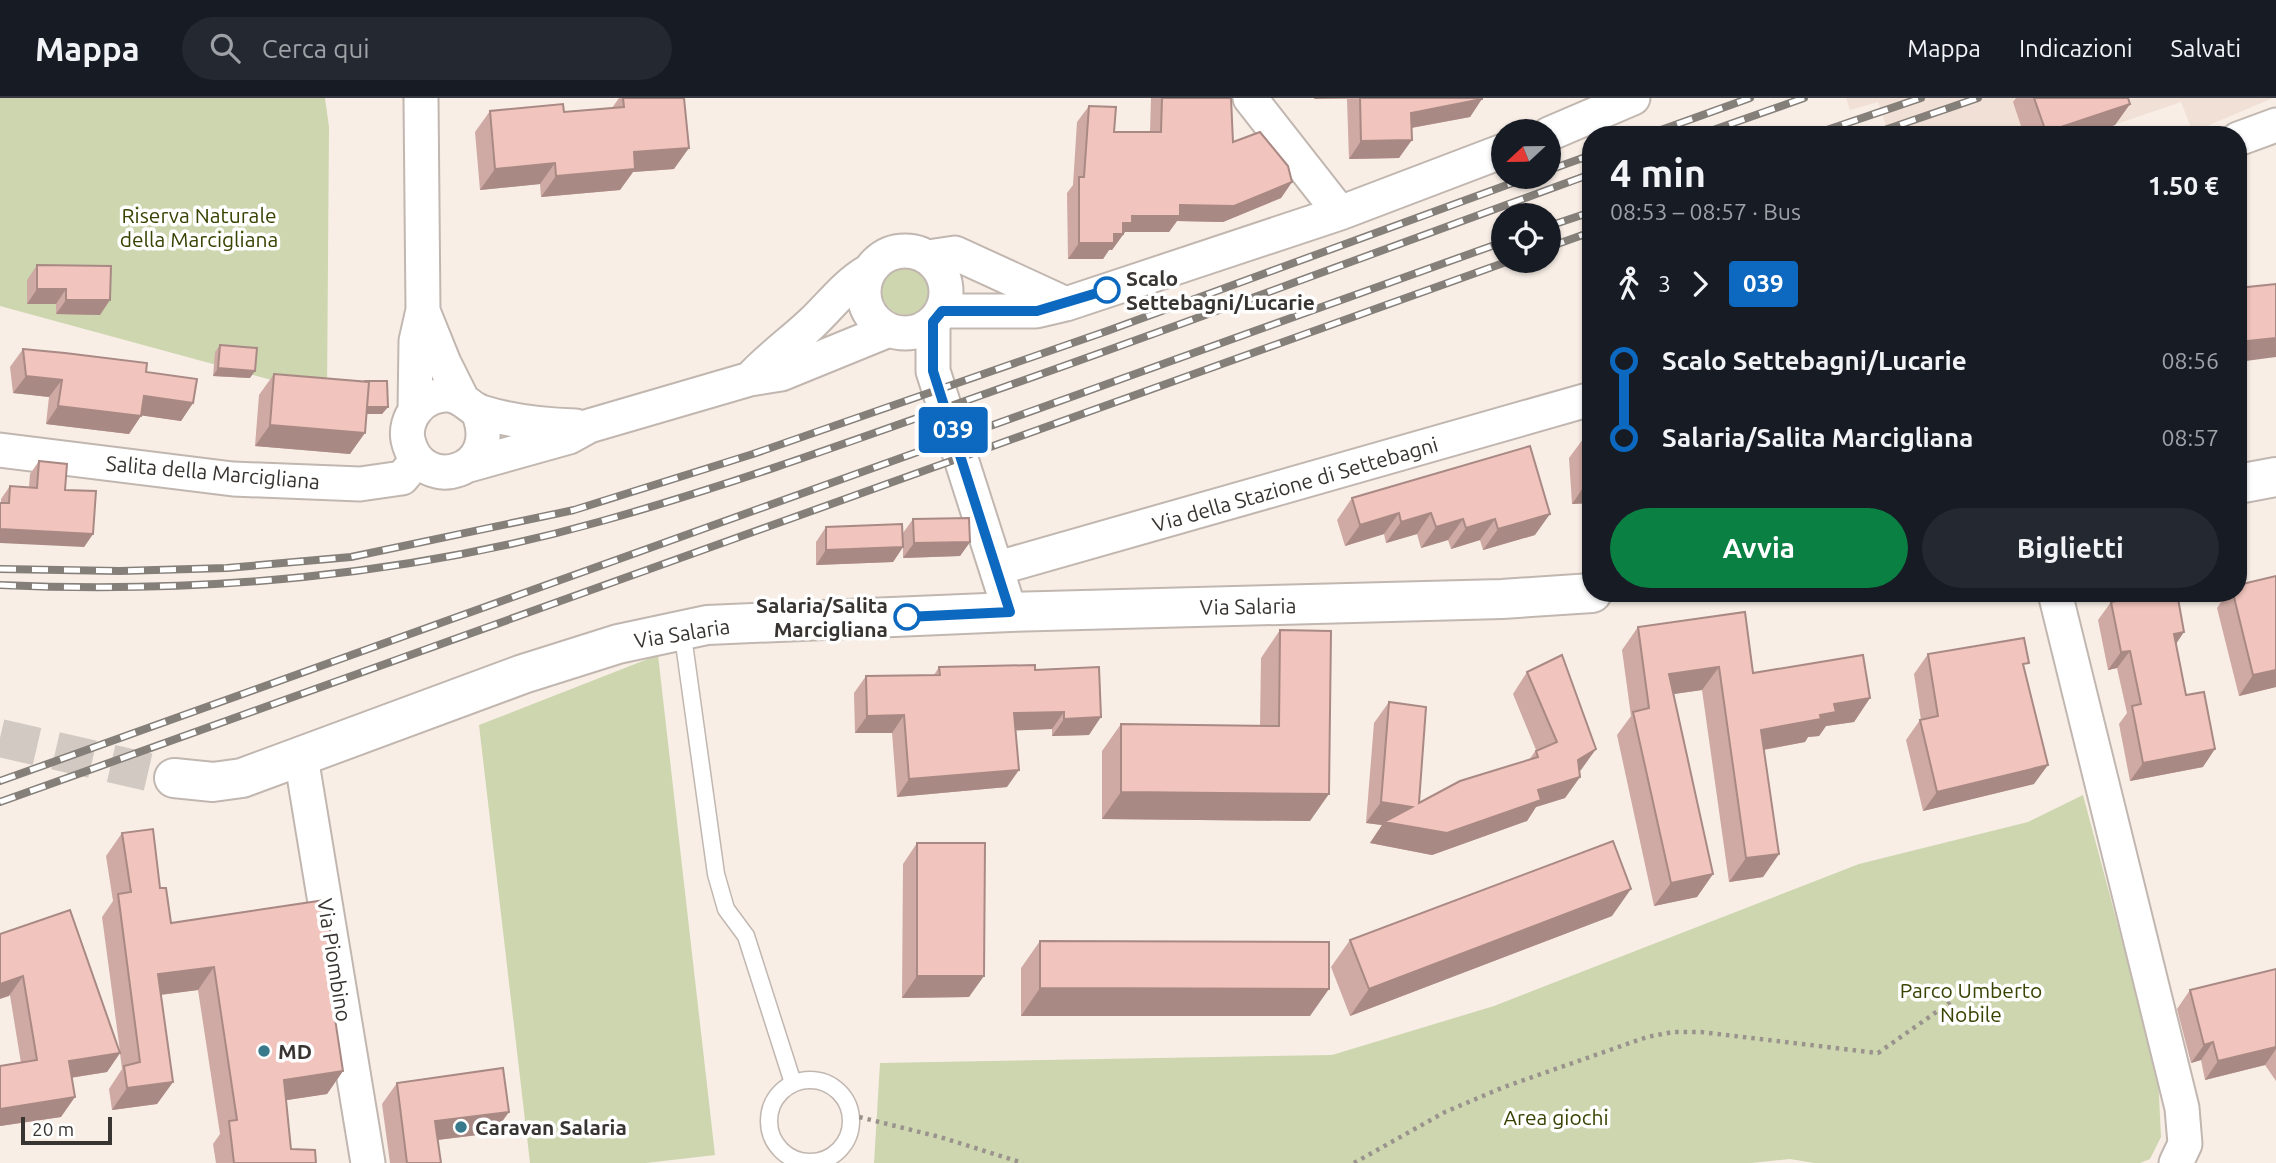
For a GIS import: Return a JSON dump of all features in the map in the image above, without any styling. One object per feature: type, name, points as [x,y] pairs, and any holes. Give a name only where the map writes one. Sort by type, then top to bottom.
[{"type":"street","points":[[421,98],[423,310],[416,341],[415,410],[407,435],[417,460],[429,468],[443,472],[457,471],[569,437],[589,426],[750,379],[781,374],[895,332],[924,329],[938,316],[1037,311],[1066,304],[1340,213],[1491,156]]},
{"type":"street","points":[[1250,98],[1340,213]]},
{"type":"street","points":[[1561,129],[1633,98]]},
{"type":"street","points":[[2247,136],[2276,125]]},
{"type":"street","points":[[750,379],[766,361],[812,323],[848,283],[869,271],[889,253],[915,251],[928,257],[943,276],[946,287],[938,316],[933,371],[1010,612]]},
{"type":"street","points":[[928,257],[955,253],[1066,304]]},
{"type":"street","points":[[869,271],[864,299],[869,313],[895,332],[933,371]]},
{"type":"street","points":[[423,310],[444,363],[483,424],[484,439],[480,453],[470,465]]},
{"type":"street","points":[[415,410],[437,396],[469,404],[518,422],[589,426]]},
{"type":"street","name":"Via della Stazione di Settebagni","points":[[998,568],[1582,402]]},
{"type":"street","name":"Salita della Marcigliana","points":[[0,450],[233,479],[360,484],[402,478],[417,460]]},
{"type":"street","points":[[2247,482],[2276,477]]},
{"type":"street","name":"Via Salaria","points":[[174,778],[213,782],[233,780],[523,674],[584,654],[682,629],[717,625],[1010,612],[1502,599],[1582,594]]},
{"type":"street","points":[[2057,602],[2182,1108],[2185,1144],[2176,1163]]},
{"type":"street","name":"Via Piombino","points":[[301,757],[368,1163]]},
{"type":"lane","points":[[682,629],[716,874],[726,909],[746,936],[793,1083]]},
{"type":"lane","points":[[818,1080],[840,1093],[851,1115],[851,1129],[846,1142],[824,1160],[810,1162],[784,1153],[775,1143],[769,1115],[782,1091],[793,1083],[818,1080]]},
{"type":"path","points":[[1354,1163],[1445,1112],[1504,1087],[1647,1037],[1673,1032],[1701,1032],[1878,1053],[1952,1001]]},
{"type":"path","points":[[851,1115],[940,1137],[1023,1163]]},
{"type":"shaded area","points":[[1846,98],[2273,98],[2207,126],[2191,126],[2181,102],[2111,126],[1886,126],[1878,102],[1850,110]]},
{"type":"green space","name":"Riserva Naturale della Marcigliana","points":[[0,98],[325,98],[329,127],[327,395],[0,306]]},
{"type":"green space","points":[[906,267],[923,274],[930,291],[923,308],[906,315],[889,308],[882,291],[889,274]]},
{"type":"green space","points":[[658,655],[715,1155],[646,1163],[530,1163],[479,725]]},
{"type":"green space","name":"Parco Umberto Nobile","points":[[2083,795],[2158,1075],[2161,1137],[2150,1159],[2140,1163],[1814,1163],[1790,1159],[1751,1163],[874,1163],[880,1063],[1332,1055],[1494,1006],[1859,864],[2028,822]]},
{"type":"building","points":[[623,98],[684,98],[689,148],[634,152],[635,169],[556,176],[555,163],[495,169],[490,111],[563,104],[564,112],[624,107]]},
{"type":"building","points":[[1162,98],[1231,98],[1233,142],[1260,132],[1288,166],[1292,182],[1234,206],[1180,205],[1180,216],[1132,216],[1132,223],[1123,223],[1123,234],[1114,234],[1114,243],[1079,243],[1079,177],[1084,177],[1089,106],[1116,107],[1114,132],[1161,132]]},
{"type":"building","points":[[1360,98],[1482,99],[1411,113],[1412,140],[1361,141]]},
{"type":"building","points":[[2034,98],[2128,98],[2130,104],[2064,126],[2044,126]]},
{"type":"building","points":[[37,265],[111,266],[110,300],[66,300],[66,289],[37,289]]},
{"type":"building","points":[[2276,284],[2276,338],[2247,341],[2247,287]]},
{"type":"building","points":[[220,345],[257,348],[255,371],[218,368]]},
{"type":"building","points":[[23,349],[147,363],[146,372],[197,379],[193,403],[144,396],[141,416],[58,406],[62,380],[26,376]]},
{"type":"building","points":[[274,374],[369,382],[365,433],[270,425]]},
{"type":"building","points":[[364,381],[387,381],[388,407],[367,407],[369,382]]},
{"type":"building","points":[[1530,446],[1550,514],[1498,529],[1495,519],[1466,528],[1463,519],[1436,527],[1431,513],[1401,522],[1399,513],[1360,525],[1352,498]]},
{"type":"building","points":[[39,461],[67,464],[65,490],[96,491],[93,534],[0,529],[0,503],[9,503],[10,486],[37,488]]},
{"type":"building","points":[[969,518],[970,542],[914,543],[913,519]]},
{"type":"building","points":[[902,524],[903,547],[826,550],[826,527]]},
{"type":"building","points":[[2276,576],[2276,670],[2253,675],[2235,602],[2247,602],[2247,583]]},
{"type":"building","points":[[2111,602],[2179,602],[2184,632],[2174,634],[2186,695],[2204,692],[2215,749],[2143,763],[2132,706],[2141,704],[2130,651],[2121,652]]},
{"type":"building","points":[[1745,612],[1753,673],[1863,655],[1870,698],[1834,704],[1836,712],[1820,715],[1821,719],[1761,730],[1779,854],[1746,858],[1719,667],[1669,674],[1713,874],[1671,883],[1633,712],[1649,708],[1638,627]]},
{"type":"building","points":[[1280,630],[1331,631],[1329,794],[1121,792],[1121,724],[1279,726]]},
{"type":"building","points":[[2024,638],[2029,663],[2023,664],[2048,765],[1937,792],[1920,720],[1938,716],[1928,654]]},
{"type":"building","points":[[1562,655],[1596,749],[1578,760],[1580,777],[1538,790],[1541,800],[1447,833],[1384,822],[1412,807],[1381,802],[1389,702],[1426,707],[1419,803],[1460,781],[1538,757],[1536,751],[1557,742],[1527,672]]},
{"type":"building","points":[[1035,665],[1035,670],[1099,667],[1101,717],[1064,719],[1064,712],[1014,713],[1019,770],[909,779],[904,715],[867,716],[866,676],[940,675],[939,667]]},
{"type":"building","points":[[153,829],[160,888],[166,888],[171,923],[325,900],[339,985],[330,986],[343,1071],[284,1080],[291,1149],[315,1150],[316,1163],[234,1163],[229,1121],[237,1120],[214,967],[158,974],[173,1082],[127,1088],[124,1066],[140,1062],[118,894],[131,892],[122,833]]},
{"type":"building","points":[[1613,841],[1631,889],[1369,989],[1350,940]]},
{"type":"building","points":[[917,843],[985,843],[984,976],[917,976]]},
{"type":"building","points":[[70,910],[120,1053],[69,1061],[75,1097],[0,1109],[0,1066],[37,1060],[23,976],[0,984],[0,934]]},
{"type":"building","points":[[1040,941],[1329,942],[1329,989],[1040,988]]},
{"type":"building","points":[[2276,969],[2276,1047],[2218,1061],[2213,1042],[2204,1045],[2190,990]]},
{"type":"building","points":[[503,1068],[509,1112],[435,1121],[441,1163],[407,1163],[397,1083]]},
{"type":"tunnel","points":[[0,738],[174,778]]},
{"type":"railway","points":[[1672,126],[1750,98]]},
{"type":"railway","points":[[1725,126],[1804,98]]},
{"type":"railway","points":[[1839,126],[1921,98]]},
{"type":"railway","points":[[1896,126],[1978,98]]},
{"type":"railway","points":[[1561,166],[1582,158]]},
{"type":"railway","points":[[0,585],[152,587],[304,577],[379,568],[529,540],[701,491],[849,442],[1582,177]]},
{"type":"railway","points":[[0,569],[120,571],[227,568],[351,557],[574,510],[753,454],[1107,331],[1496,189]]},
{"type":"railway","points":[[1561,222],[1582,215]]},
{"type":"railway","points":[[1561,243],[1582,235]]},
{"type":"railway","points":[[0,781],[1491,246]]},
{"type":"railway","points":[[0,802],[1491,267]]},
{"type":"bus line","name":"039","points":[[907,617],[1010,612],[933,371],[933,322],[942,311],[1037,311],[1107,290]]},
{"type":"place","name":"Scalo Settebagni/Lucarie","points":[[1107,290]]},
{"type":"place","name":"Salaria/Salita Marcigliana","points":[[907,617]]},
{"type":"place","name":"MD","points":[[264,1051]]},
{"type":"place","name":"Caravan Salaria","points":[[461,1127]]},
{"type":"park label","name":"Area giochi","points":[[1556,1117]]}]
